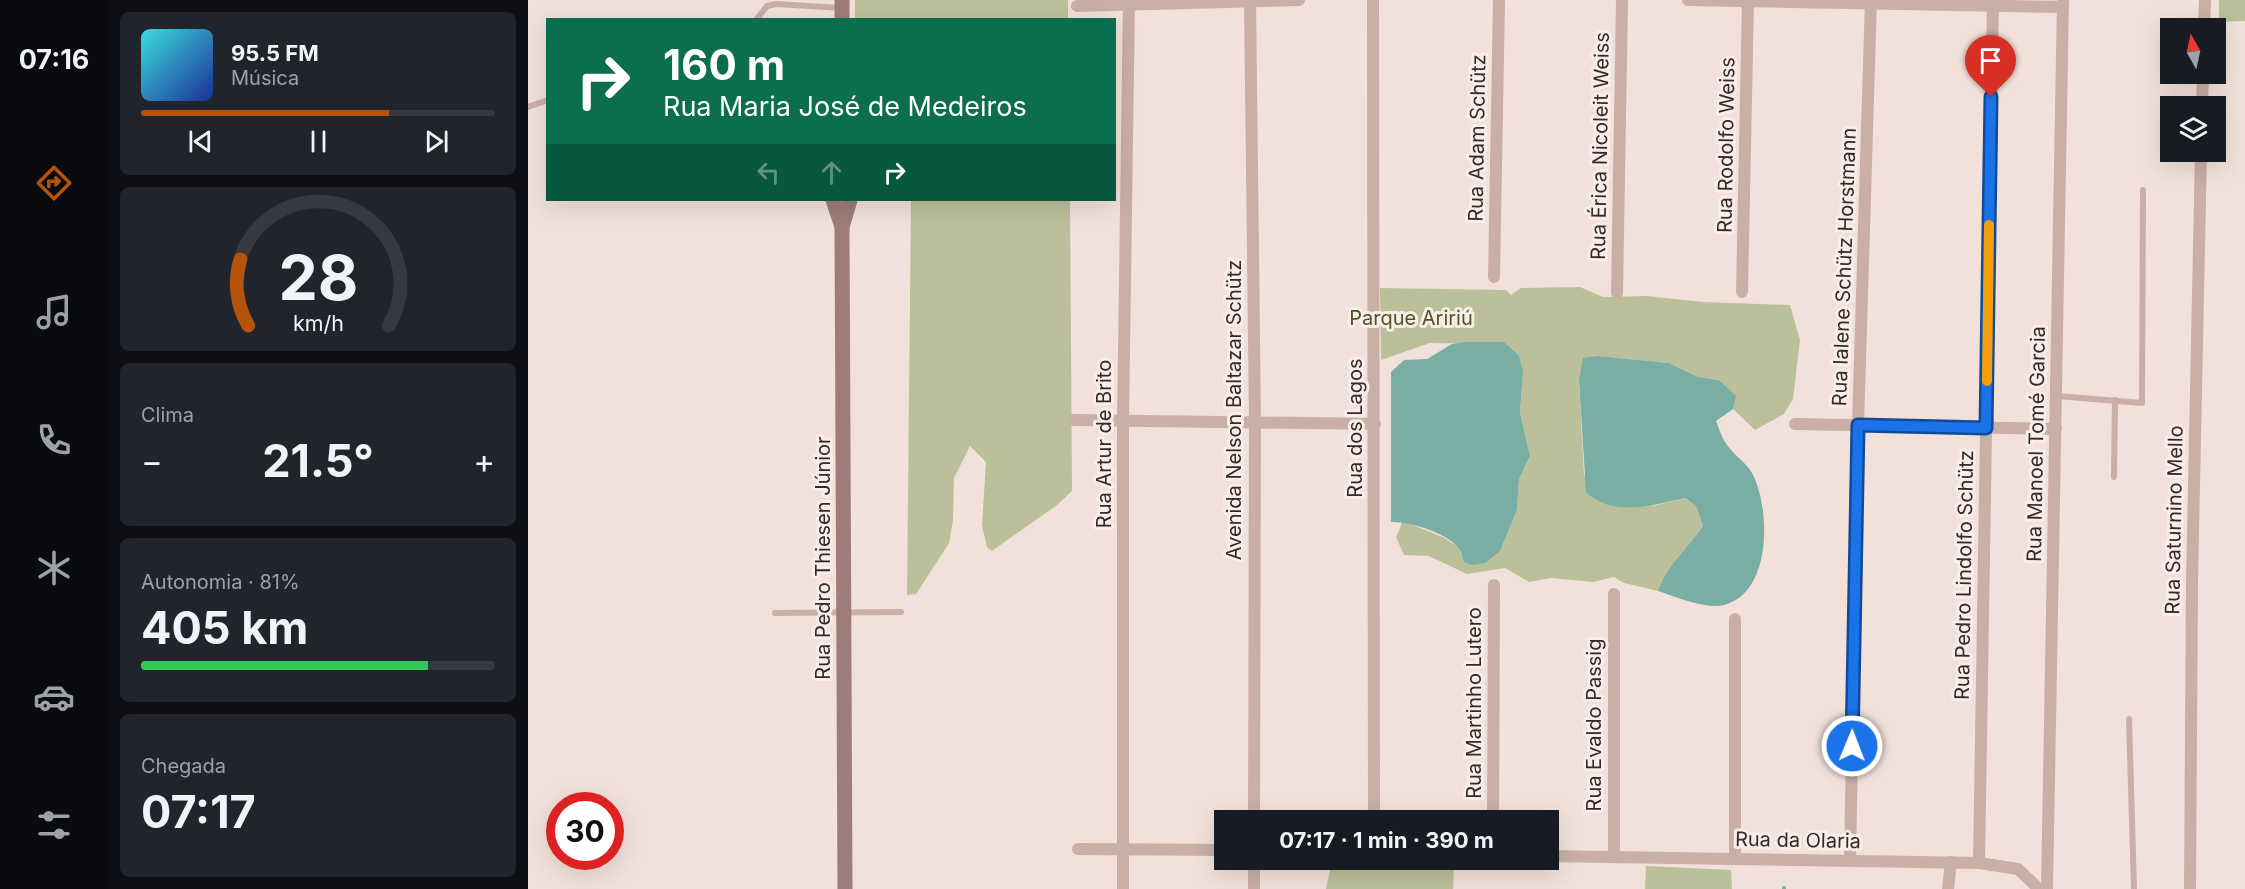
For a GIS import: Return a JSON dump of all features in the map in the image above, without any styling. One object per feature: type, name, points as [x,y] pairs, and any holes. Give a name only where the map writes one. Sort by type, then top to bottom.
[{"type":"main road","name":"Rua Pedro Thiesen Júnior","points":[[842,204],[845,889]]},
{"type":"street","points":[[1077,6],[1299,0]]},
{"type":"street","name":"Rua dos Lagos","points":[[1373,0],[1374,810]]},
{"type":"street","name":"Rua Adam Schütz","points":[[1494,277],[1499,0]]},
{"type":"street","name":"Rua Érica Nicoleit Weiss","points":[[1617,293],[1622,0]]},
{"type":"street","points":[[1688,0],[2063,3]]},
{"type":"street","points":[[2204,18],[2205,0]]},
{"type":"street","name":"Avenida Nelson Baltazar Schütz","points":[[1250,1],[1255,422],[1254,810]]},
{"type":"street","name":"Rua Rodolfo Weiss","points":[[1742,292],[1748,1]]},
{"type":"street","name":"Rua Ialene Schütz Horstmann","points":[[1850,860],[1858,425],[1871,2]]},
{"type":"street","name":"Rua Artur de Brito","points":[[1123,889],[1123,421],[1129,3]]},
{"type":"street","name":"Rua Pedro Lindolfo Schütz","points":[[1980,863],[1993,3]]},
{"type":"street","name":"Rua Manoel Tomé Garcia","points":[[2047,889],[2063,3]]},
{"type":"street","name":"Rua Saturnino Mello","points":[[2190,889],[2192,582],[2201,162]]},
{"type":"street","points":[[1074,420],[1375,424]]},
{"type":"street","points":[[1795,424],[2056,429]]},
{"type":"street","name":"Rua Martinho Lutero","points":[[1493,810],[1494,585]]},
{"type":"street","name":"Rua Evaldo Passig","points":[[1614,594],[1614,857]]},
{"type":"street","points":[[1735,619],[1735,859]]},
{"type":"street","points":[[1078,849],[1214,850]]},
{"type":"street","name":"Rua da Olaria","points":[[1559,856],[1980,863],[2018,869],[2039,889]]},
{"type":"street","points":[[1948,889],[1951,862]]},
{"type":"street","points":[[1254,870],[1254,889]]},
{"type":"lane","points":[[758,18],[767,6],[776,2],[842,9]]},
{"type":"lane","points":[[528,107],[546,101]]},
{"type":"lane","points":[[2057,396],[2142,402],[2143,190]]},
{"type":"lane","points":[[2114,477],[2115,400]]},
{"type":"lane","points":[[775,613],[902,612]]},
{"type":"lane","points":[[2129,719],[2134,889]]},
{"type":"green space","points":[[855,0],[1068,0],[1068,18],[855,18]]},
{"type":"green space","points":[[2219,0],[2245,0],[2245,21],[2226,22],[2226,18],[2219,18]]},
{"type":"green space","points":[[911,201],[1070,201],[1072,491],[1057,505],[992,551],[987,547],[982,525],[986,462],[970,446],[954,478],[953,520],[949,543],[916,594],[907,595]]},
{"type":"green space","name":"Parque Aririú","points":[[1580,287],[1603,297],[1647,296],[1703,302],[1790,305],[1800,340],[1793,399],[1784,414],[1755,430],[1733,409],[1735,396],[1719,380],[1698,377],[1669,363],[1598,356],[1579,380],[1584,475],[1653,506],[1684,498],[1696,506],[1703,526],[1666,573],[1658,591],[1624,583],[1614,577],[1593,582],[1551,578],[1529,582],[1505,568],[1467,574],[1429,556],[1404,555],[1396,537],[1403,521],[1445,538],[1459,548],[1464,562],[1500,551],[1517,510],[1519,479],[1530,456],[1520,412],[1523,372],[1506,344],[1430,343],[1381,360],[1380,288],[1506,290],[1511,295],[1521,288]]},
{"type":"green space","points":[[1646,866],[1731,870],[1732,889],[1645,889]]},
{"type":"green space","points":[[1330,870],[1454,870],[1453,889],[1326,889]]},
{"type":"water","points":[[1504,342],[1519,356],[1523,372],[1520,412],[1530,456],[1519,479],[1517,510],[1500,551],[1485,563],[1472,565],[1464,562],[1460,550],[1454,543],[1438,533],[1417,526],[1391,522],[1391,372],[1404,360],[1427,359],[1452,344]]},
{"type":"water","points":[[1598,356],[1669,363],[1698,377],[1719,380],[1736,396],[1733,409],[1716,421],[1728,446],[1752,473],[1762,507],[1764,527],[1759,567],[1751,584],[1740,597],[1724,605],[1709,606],[1658,591],[1666,573],[1703,526],[1696,506],[1685,498],[1647,506],[1621,507],[1597,500],[1586,492],[1579,380],[1583,358]]},
{"type":"slow traffic","points":[[1987,381],[1989,225]]},
{"type":"route","points":[[1852,746],[1858,425],[1986,428],[1991,97]]}]
